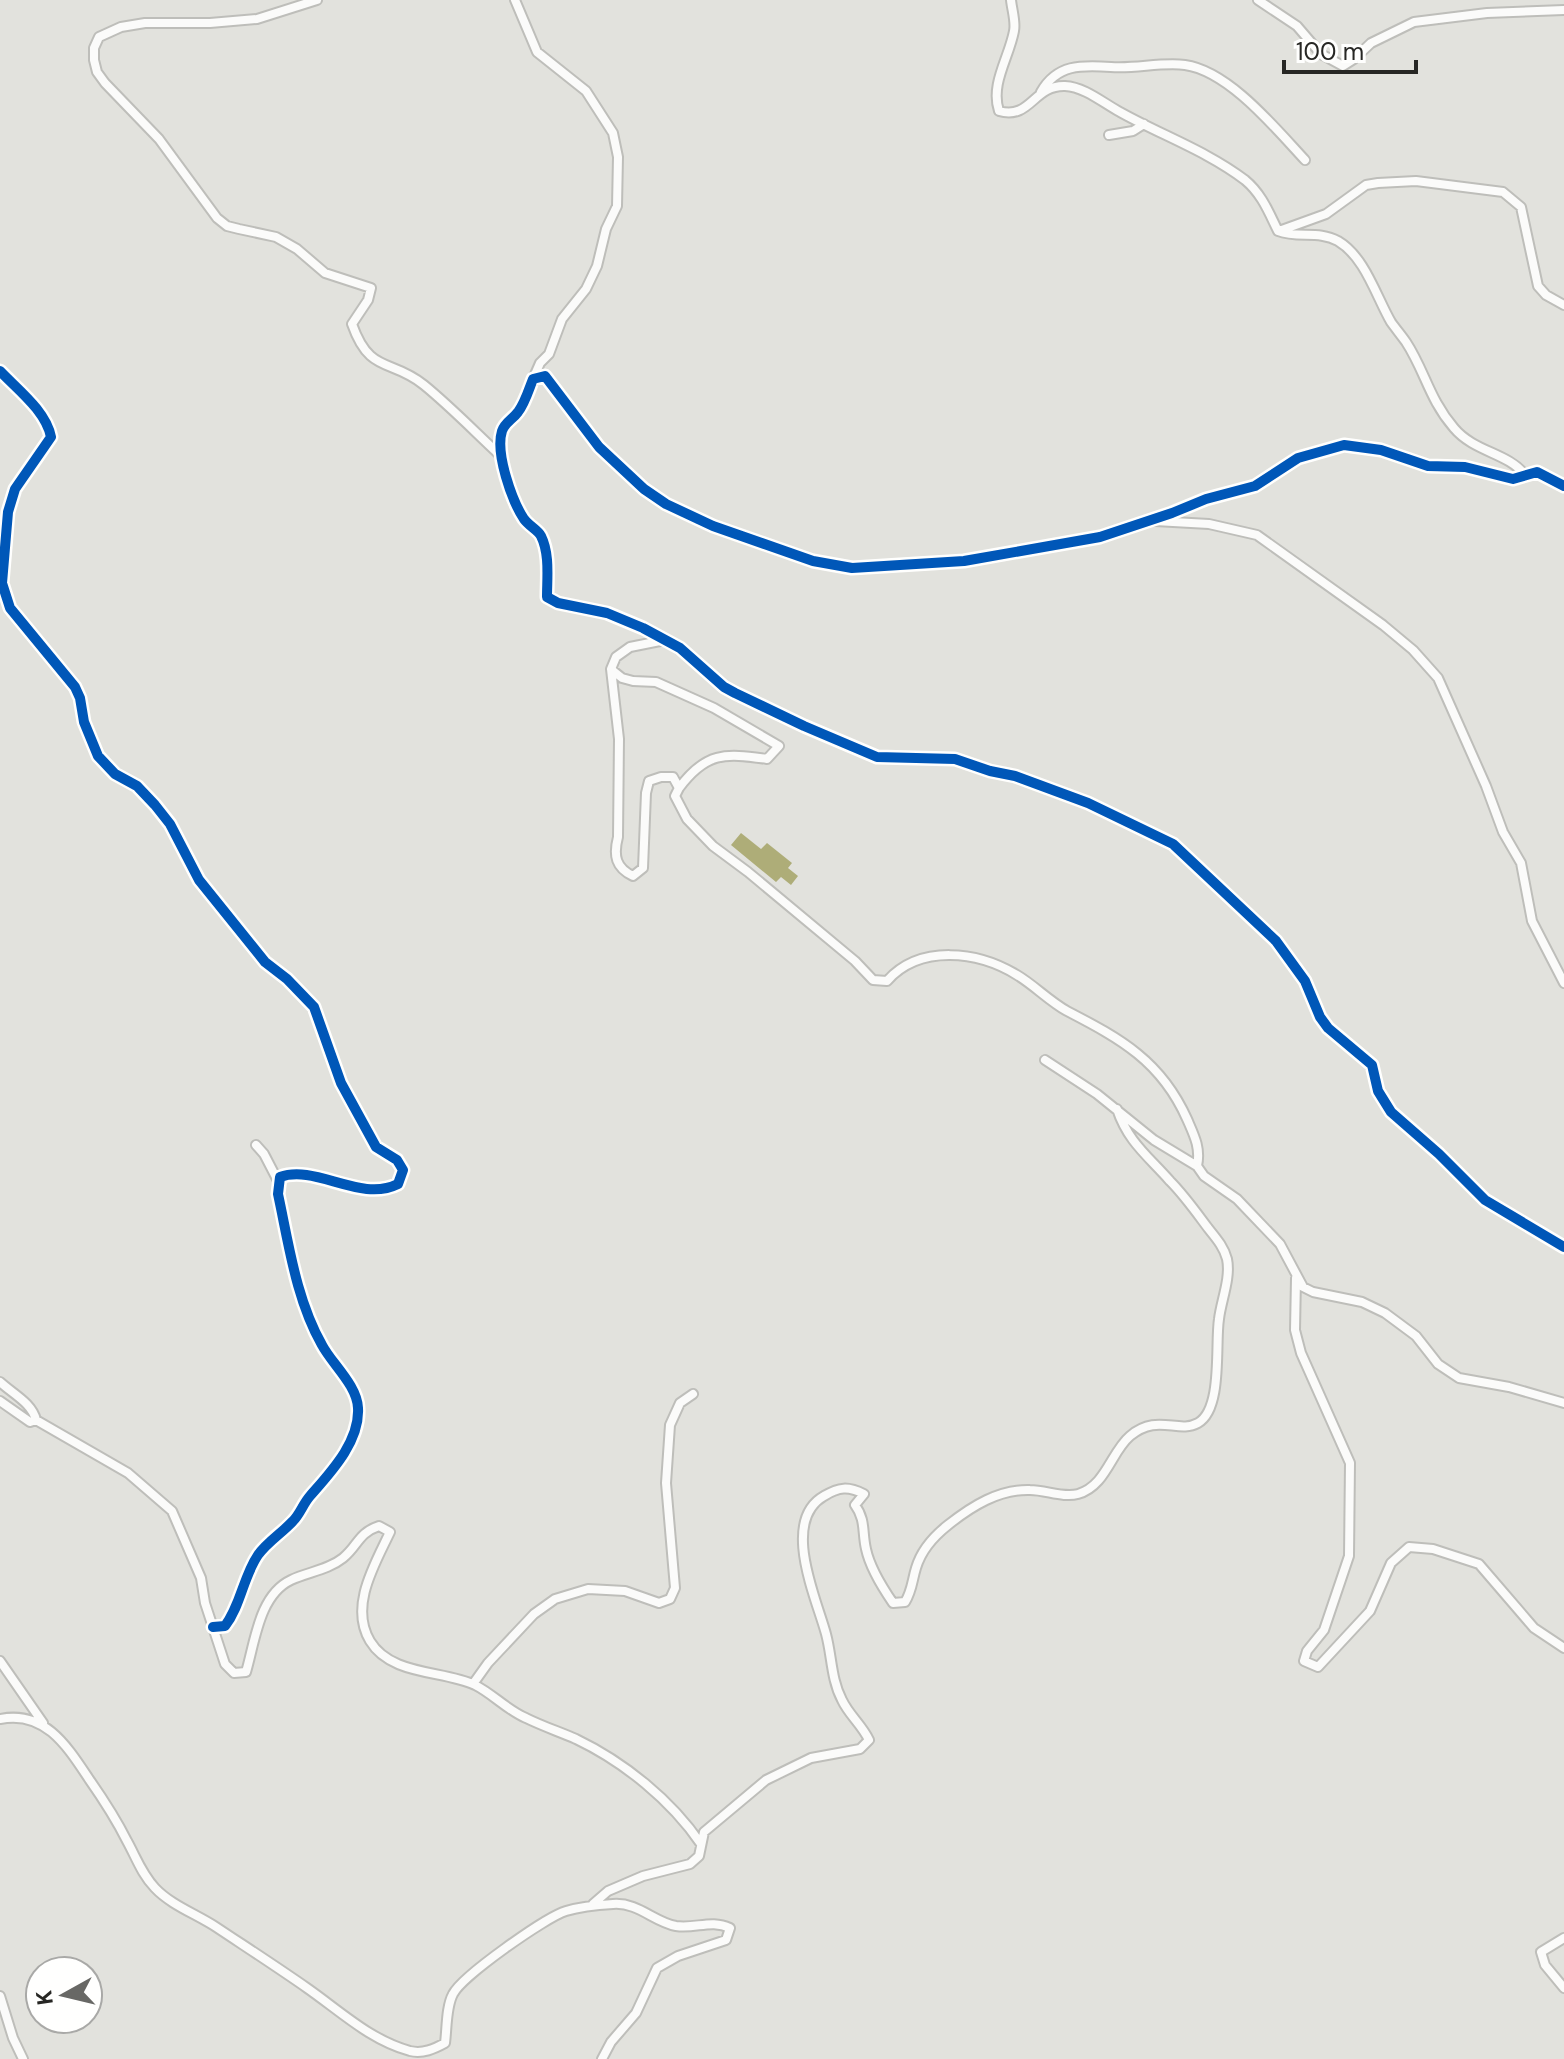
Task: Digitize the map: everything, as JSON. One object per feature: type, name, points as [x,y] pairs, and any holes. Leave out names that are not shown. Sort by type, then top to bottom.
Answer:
[{"type":"street","points":[[317,0],[257,19],[145,23],[121,27],[99,37],[94,48],[97,72],[159,139],[190,177],[217,218],[227,226],[276,237],[297,249],[325,273],[371,288],[368,300],[352,324],[361,346],[380,364],[404,372],[425,386],[502,457]]},
{"type":"street","points":[[515,0],[537,52],[586,91],[613,133],[618,157],[617,206],[606,229],[597,266],[586,289],[562,319],[549,354],[540,363],[518,412],[502,432],[502,457],[522,516],[540,534],[547,559],[547,597],[558,603],[607,613],[666,640],[688,653],[724,687],[877,757],[955,759],[1015,776],[1088,803],[1173,844],[1276,941],[1305,981],[1328,1028],[1372,1065],[1378,1091],[1391,1112],[1485,1200],[1564,1247]]},
{"type":"street","points":[[1011,0],[1015,28],[995,99],[999,111],[1011,114],[1023,110],[1041,93],[1046,83],[1065,68],[1184,65],[1208,73],[1249,101],[1305,160]]},
{"type":"street","points":[[1258,0],[1284,15],[1321,54],[1343,66],[1371,43],[1414,22],[1487,13],[1564,10]]},
{"type":"street","points":[[1041,93],[1065,86],[1077,89],[1182,142],[1244,180],[1262,199],[1278,231],[1290,236],[1326,236],[1348,248],[1406,342],[1432,398],[1446,418],[1461,437],[1494,456],[1517,464],[1524,474]]},
{"type":"street","points":[[1109,135],[1133,131],[1144,124]]},
{"type":"street","points":[[1278,231],[1326,214],[1366,185],[1416,181],[1503,192],[1521,207],[1538,286],[1555,303],[1564,305]]},
{"type":"street","points":[[0,371],[42,415],[49,425],[51,437],[21,477],[8,512],[2,583],[10,608],[75,687],[84,722],[98,756],[115,774],[137,786],[155,805],[170,824],[199,880],[265,962],[314,1007],[341,1083],[376,1147],[397,1160],[403,1170],[398,1184],[389,1188],[364,1189],[287,1175],[278,1181]]},
{"type":"street","points":[[533,379],[545,376],[599,447],[644,489],[666,504],[713,526],[813,561],[864,568],[964,561],[1100,537],[1206,499],[1255,486],[1298,458],[1344,445],[1381,450],[1441,468],[1465,467],[1513,479],[1537,472],[1564,486]]},
{"type":"street","points":[[1148,521],[1209,524],[1257,535],[1353,601],[1421,658],[1438,678],[1503,832],[1517,851],[1532,921],[1564,983]]},
{"type":"street","points":[[666,640],[630,647],[616,657],[611,669],[619,739],[618,837],[615,849],[616,861],[622,871],[633,876],[643,868],[649,781],[673,777],[679,788]]},
{"type":"street","points":[[611,669],[622,678],[656,682],[714,708],[779,746],[767,759],[730,754],[695,768],[675,796],[694,829],[855,961],[873,980],[887,981],[895,972],[919,959],[965,955],[978,957],[1015,973],[1065,1010],[1099,1026],[1132,1048],[1161,1074],[1178,1098],[1197,1141],[1197,1166]]},
{"type":"street","points":[[1045,1060],[1117,1109],[1144,1133],[1197,1166],[1204,1176],[1237,1199],[1280,1244],[1303,1287],[1350,1299],[1385,1313],[1407,1327],[1438,1364],[1459,1378],[1509,1387],[1564,1403]]},
{"type":"street","points":[[0,1661],[46,1727],[66,1745],[109,1806],[140,1869],[165,1898],[199,1916],[378,2038],[411,2051],[435,2049],[445,2043],[452,1995],[459,1985],[500,1952],[553,1917],[593,1904],[608,1891],[643,1876],[690,1864],[699,1856],[704,1832],[713,1821],[766,1780],[811,1758],[860,1749],[869,1740],[841,1698],[832,1672],[826,1634],[806,1572],[804,1533],[819,1499],[841,1487],[853,1488],[864,1494],[855,1505],[862,1515],[870,1560],[893,1603],[905,1602],[912,1591],[916,1567],[929,1544],[946,1526],[988,1498],[1011,1491],[1031,1490],[1074,1496],[1086,1492],[1112,1464],[1124,1442],[1133,1433],[1155,1424],[1193,1426],[1203,1420],[1210,1409],[1220,1358],[1219,1321],[1228,1269],[1226,1256],[1184,1196],[1141,1152],[1126,1131],[1117,1109]]},
{"type":"street","points":[[213,1627],[225,1626],[232,1617],[243,1582],[261,1550],[296,1518],[310,1496],[334,1469],[352,1437],[359,1404],[322,1347],[305,1307],[278,1194],[278,1181],[256,1145]]},
{"type":"street","points":[[1296,1277],[1295,1330],[1301,1353],[1350,1463],[1349,1556],[1324,1630],[1307,1651],[1304,1661],[1318,1667],[1327,1658],[1370,1611],[1391,1563],[1409,1547],[1433,1549],[1479,1564],[1534,1628],[1564,1648]]},
{"type":"street","points":[[0,1382],[26,1402],[34,1411],[36,1420],[128,1473],[172,1511],[201,1578],[205,1603],[225,1664],[234,1673],[246,1672],[266,1604],[280,1585],[344,1557],[359,1537],[379,1526],[390,1532],[366,1582],[364,1619],[371,1644],[390,1659],[413,1670],[473,1684],[524,1718],[588,1746],[641,1780],[687,1824],[701,1844]]},
{"type":"street","points":[[473,1684],[525,1623],[544,1604],[555,1599],[588,1589],[625,1591],[659,1603],[670,1599],[675,1588],[666,1483],[670,1425],[680,1403],[693,1394]]},
{"type":"street","points":[[0,1401],[30,1422],[36,1420]]},
{"type":"street","points":[[0,1719],[23,1718],[46,1727]]},
{"type":"street","points":[[593,1904],[600,1907],[629,1905],[673,1926],[720,1923],[730,1928],[726,1940],[678,1956],[657,1968],[636,2013],[611,2042],[602,2059]]},
{"type":"street","points":[[1564,1938],[1541,1952],[1545,1965],[1564,1988]]},
{"type":"street","points":[[0,1996],[23,2059]]},
{"type":"shaded area","points":[[741,833],[761,849],[767,843],[792,863],[788,868],[798,876],[791,885],[781,877],[776,882],[731,845]]},
{"type":"cycle path","points":[[0,371],[37,410],[51,437],[15,489],[8,512],[2,583],[10,608],[75,687],[84,722],[98,756],[115,774],[137,786],[155,805],[170,824],[199,880],[265,962],[314,1007],[341,1083],[376,1147],[397,1160],[403,1170],[398,1184],[383,1189],[353,1187],[308,1175],[280,1177],[278,1194],[300,1290],[322,1345],[357,1399],[357,1421],[349,1445],[335,1467],[289,1525],[258,1555],[225,1626],[213,1627]]},
{"type":"cycle path","points":[[1564,486],[1537,472],[1513,479],[1465,467],[1428,466],[1381,450],[1344,445],[1298,458],[1255,486],[1206,499],[1100,537],[964,561],[852,568],[813,561],[713,526],[666,504],[644,489],[599,447],[545,376],[533,379],[520,408],[503,428],[500,440],[503,464],[515,501],[524,519],[540,534],[544,543],[547,597],[558,603],[607,613],[643,628],[680,648],[724,687],[877,757],[955,759],[1015,776],[1088,803],[1173,844],[1276,941],[1305,981],[1328,1028],[1372,1065],[1378,1091],[1391,1112],[1485,1200],[1564,1247]]}]
